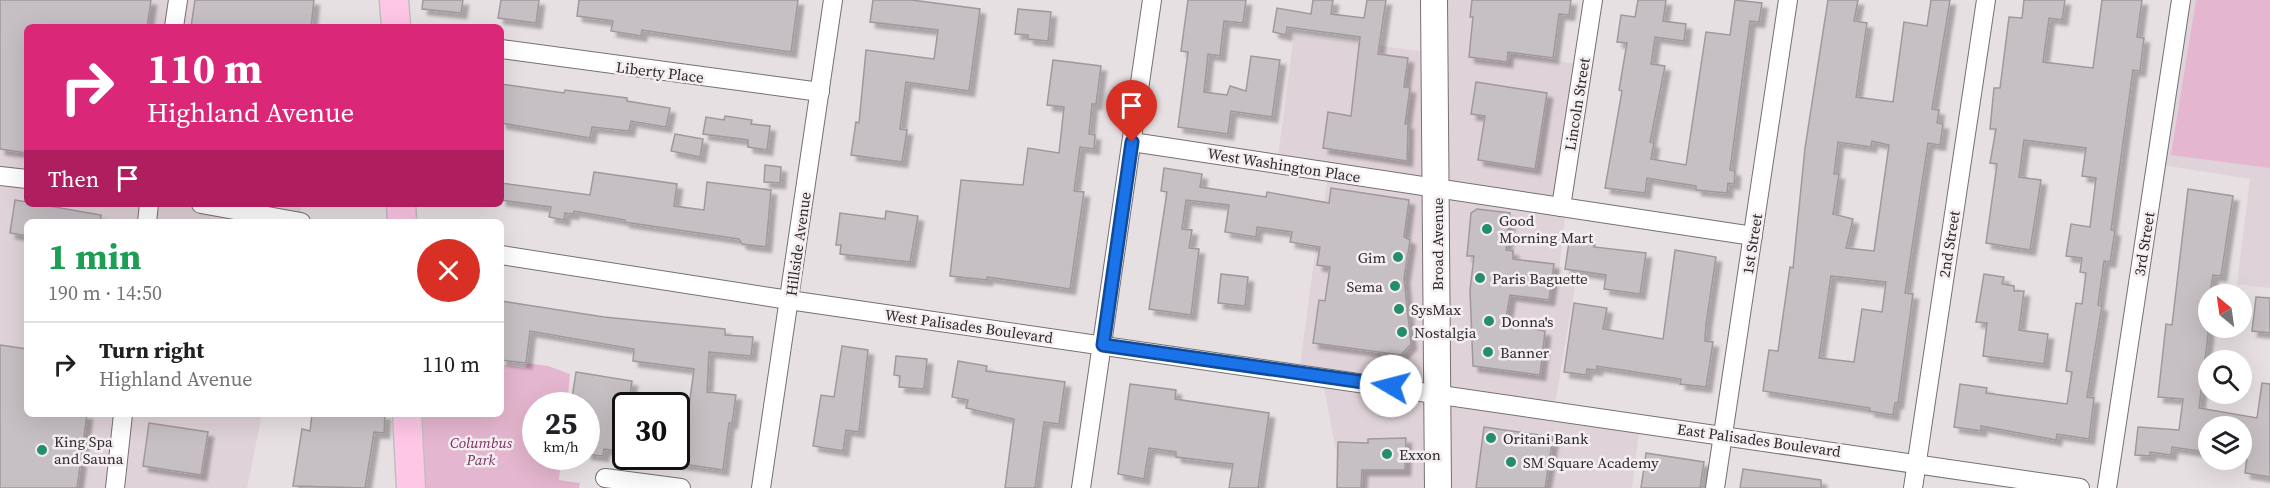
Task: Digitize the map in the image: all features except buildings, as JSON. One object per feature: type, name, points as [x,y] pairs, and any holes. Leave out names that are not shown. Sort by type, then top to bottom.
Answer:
[{"type":"main road","points":[[394,0],[396,24]]},
{"type":"main road","name":"Broad Avenue","points":[[1434,0],[1438,488]]},
{"type":"main road","points":[[407,417],[411,488]]},
{"type":"street","points":[[174,24],[178,0]]},
{"type":"street","name":"Hillside Avenue","points":[[761,488],[833,0]]},
{"type":"street","points":[[1081,488],[1152,0]]},
{"type":"street","name":"Lincoln Street","points":[[1561,207],[1593,0]]},
{"type":"street","name":"1st Street","points":[[1715,488],[1788,0]]},
{"type":"street","name":"2nd Street","points":[[1913,488],[1986,0]]},
{"type":"street","name":"3rd Street","points":[[2107,488],[2181,0]]},
{"type":"street","name":"Liberty Place","points":[[504,50],[820,92]]},
{"type":"street","name":"West Washington Place","points":[[1132,142],[1753,236]]},
{"type":"street","points":[[0,176],[24,179]]},
{"type":"street","points":[[218,207],[284,219]]},
{"type":"street","name":"West Palisades Boulevard","points":[[504,255],[789,300],[1438,393]]},
{"type":"street","name":"East Palisades Boulevard","points":[[1438,393],[2080,488]]},
{"type":"street","points":[[115,488],[123,417]]},
{"type":"street","points":[[604,478],[681,488]]},
{"type":"shaded area","points":[[0,0],[271,0],[268,24],[24,24],[24,207],[302,207],[300,219],[24,219],[24,417],[261,417],[247,488],[0,488]]},
{"type":"shaded area","points":[[1434,0],[1526,0],[1518,54],[1583,65],[1558,279],[1576,281],[1554,410],[1640,423],[1632,488],[1336,488],[1336,451],[1322,377],[1299,373],[1329,173],[1277,164],[1294,34],[1434,53]]},
{"type":"shaded area","points":[[2181,0],[2270,0],[2270,288],[2252,284],[2237,284],[2250,179],[2156,164]]},
{"type":"green space","points":[[2196,0],[2270,0],[2270,168],[2171,155]]},
{"type":"green space","name":"Columbus Park","points":[[527,363],[548,366],[570,374],[568,392],[522,392],[522,470],[560,470],[559,480],[580,483],[579,488],[411,488],[407,417],[504,417],[504,364],[525,368]]},
{"type":"place","name":"Good Morning Mart","points":[[1487,229]]},
{"type":"place","name":"Gim","points":[[1398,257]]},
{"type":"place","name":"Paris Baguette","points":[[1480,278]]},
{"type":"place","name":"Sema","points":[[1395,286]]},
{"type":"place","name":"SysMax","points":[[1399,309]]},
{"type":"place","name":"Donna's","points":[[1489,321]]},
{"type":"place","name":"Nostalgia","points":[[1402,332]]},
{"type":"place","name":"Banner","points":[[1488,352]]},
{"type":"place","name":"Oritani Bank","points":[[1491,438]]},
{"type":"place","name":"King Spa and Sauna","points":[[42,450]]},
{"type":"place","name":"Exxon","points":[[1387,454]]},
{"type":"place","name":"SM Square Academy","points":[[1511,462]]},
{"type":"route","points":[[1132,142],[1103,345],[1391,386]]}]
